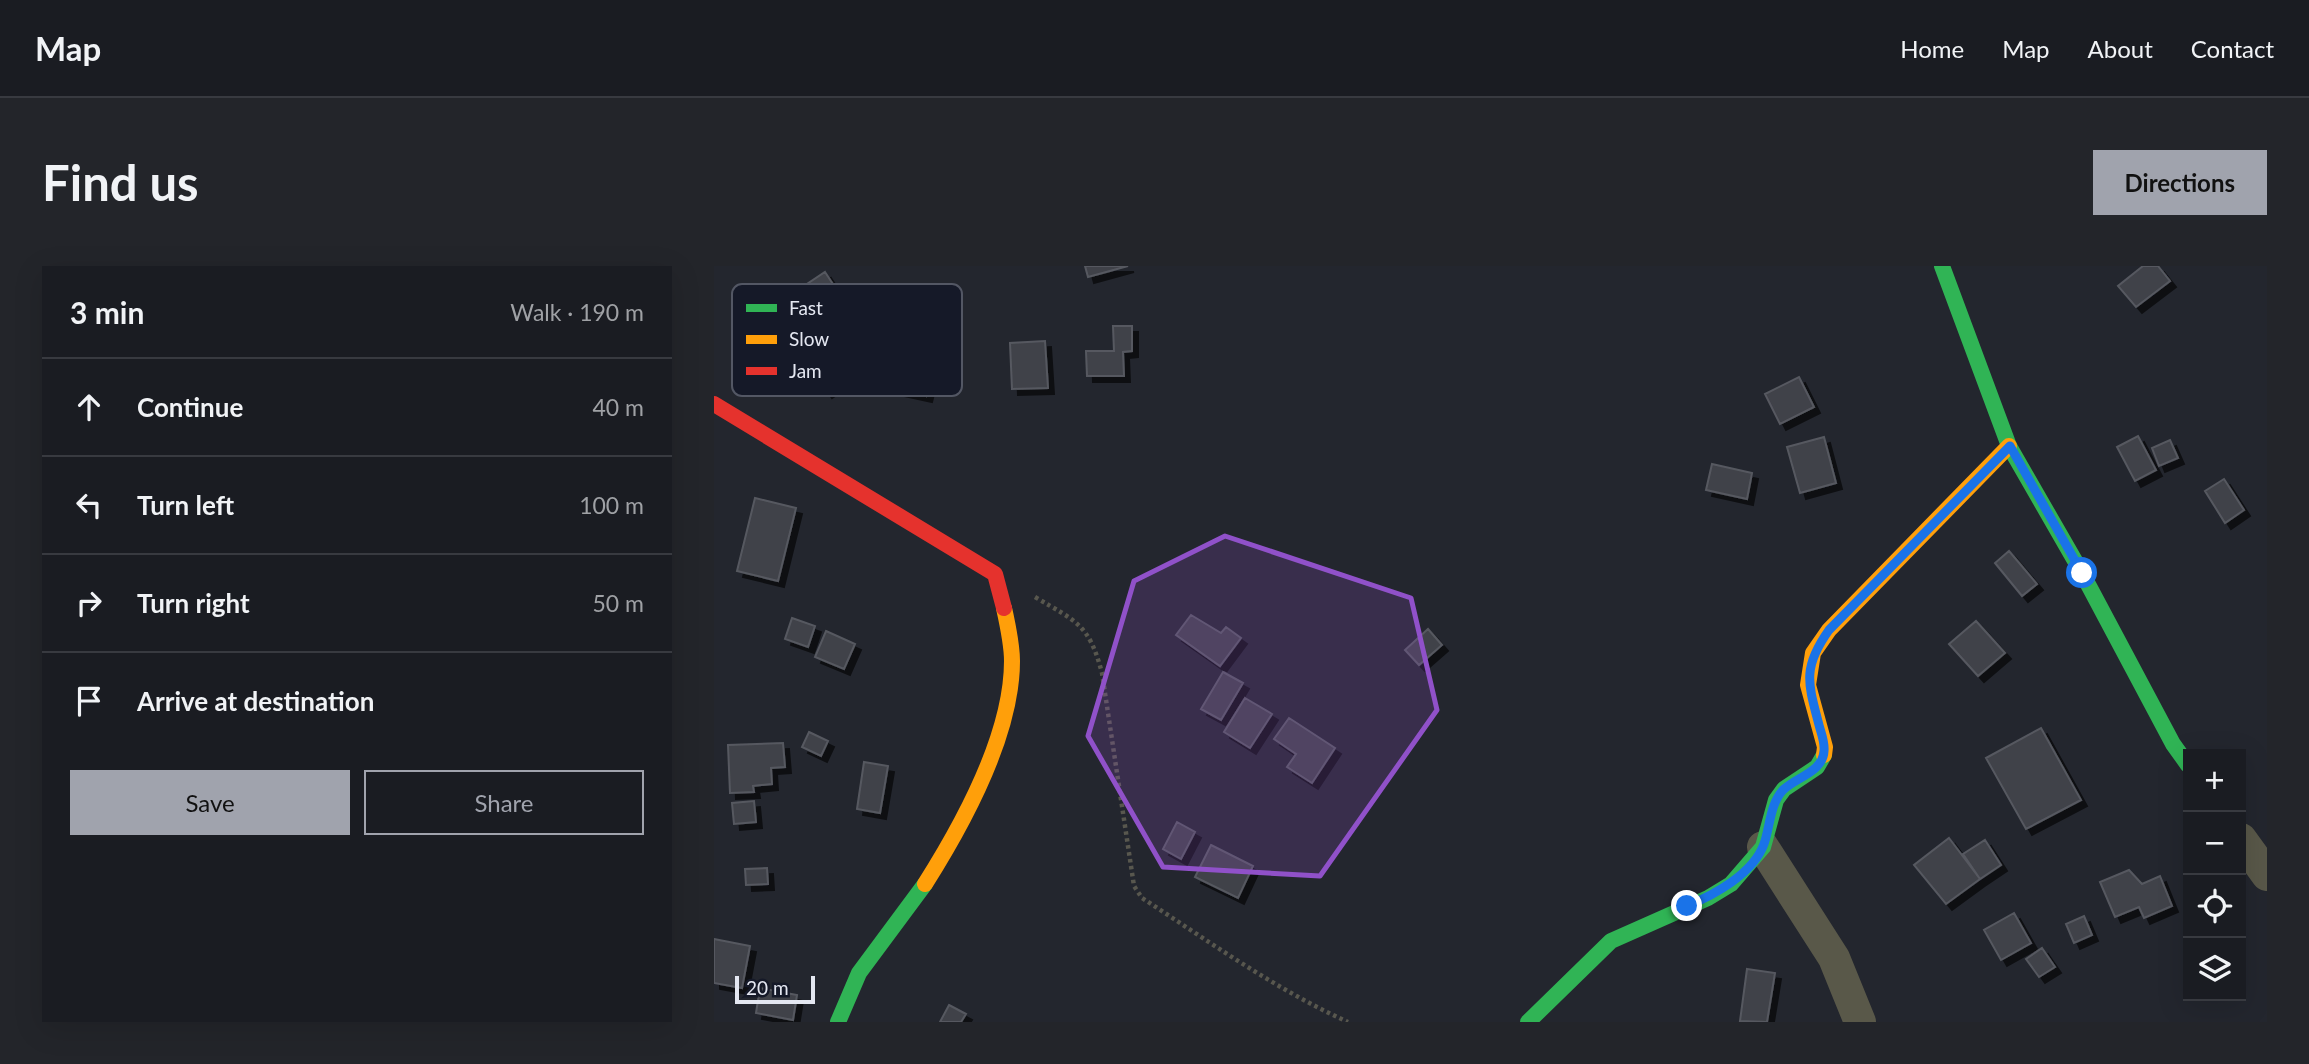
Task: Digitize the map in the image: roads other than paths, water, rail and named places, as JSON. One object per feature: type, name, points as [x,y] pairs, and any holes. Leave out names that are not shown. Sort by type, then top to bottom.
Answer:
[{"type":"street","points":[[1942,266],[2010,446],[2183,758]]},
{"type":"street","points":[[714,404],[995,574],[1007,619],[1012,665],[1009,696],[975,793],[911,906],[863,962],[842,1004],[838,1022]]},
{"type":"street","points":[[1528,1022],[1611,941],[1709,898],[1731,884],[1763,847],[1776,800],[1784,789],[1817,767],[1823,758],[1825,747],[1808,685],[1813,653],[1829,630],[2010,446]]},
{"type":"street","points":[[2246,846],[2267,875]]},
{"type":"street","points":[[1763,847],[1834,958],[1860,1022]]}]
